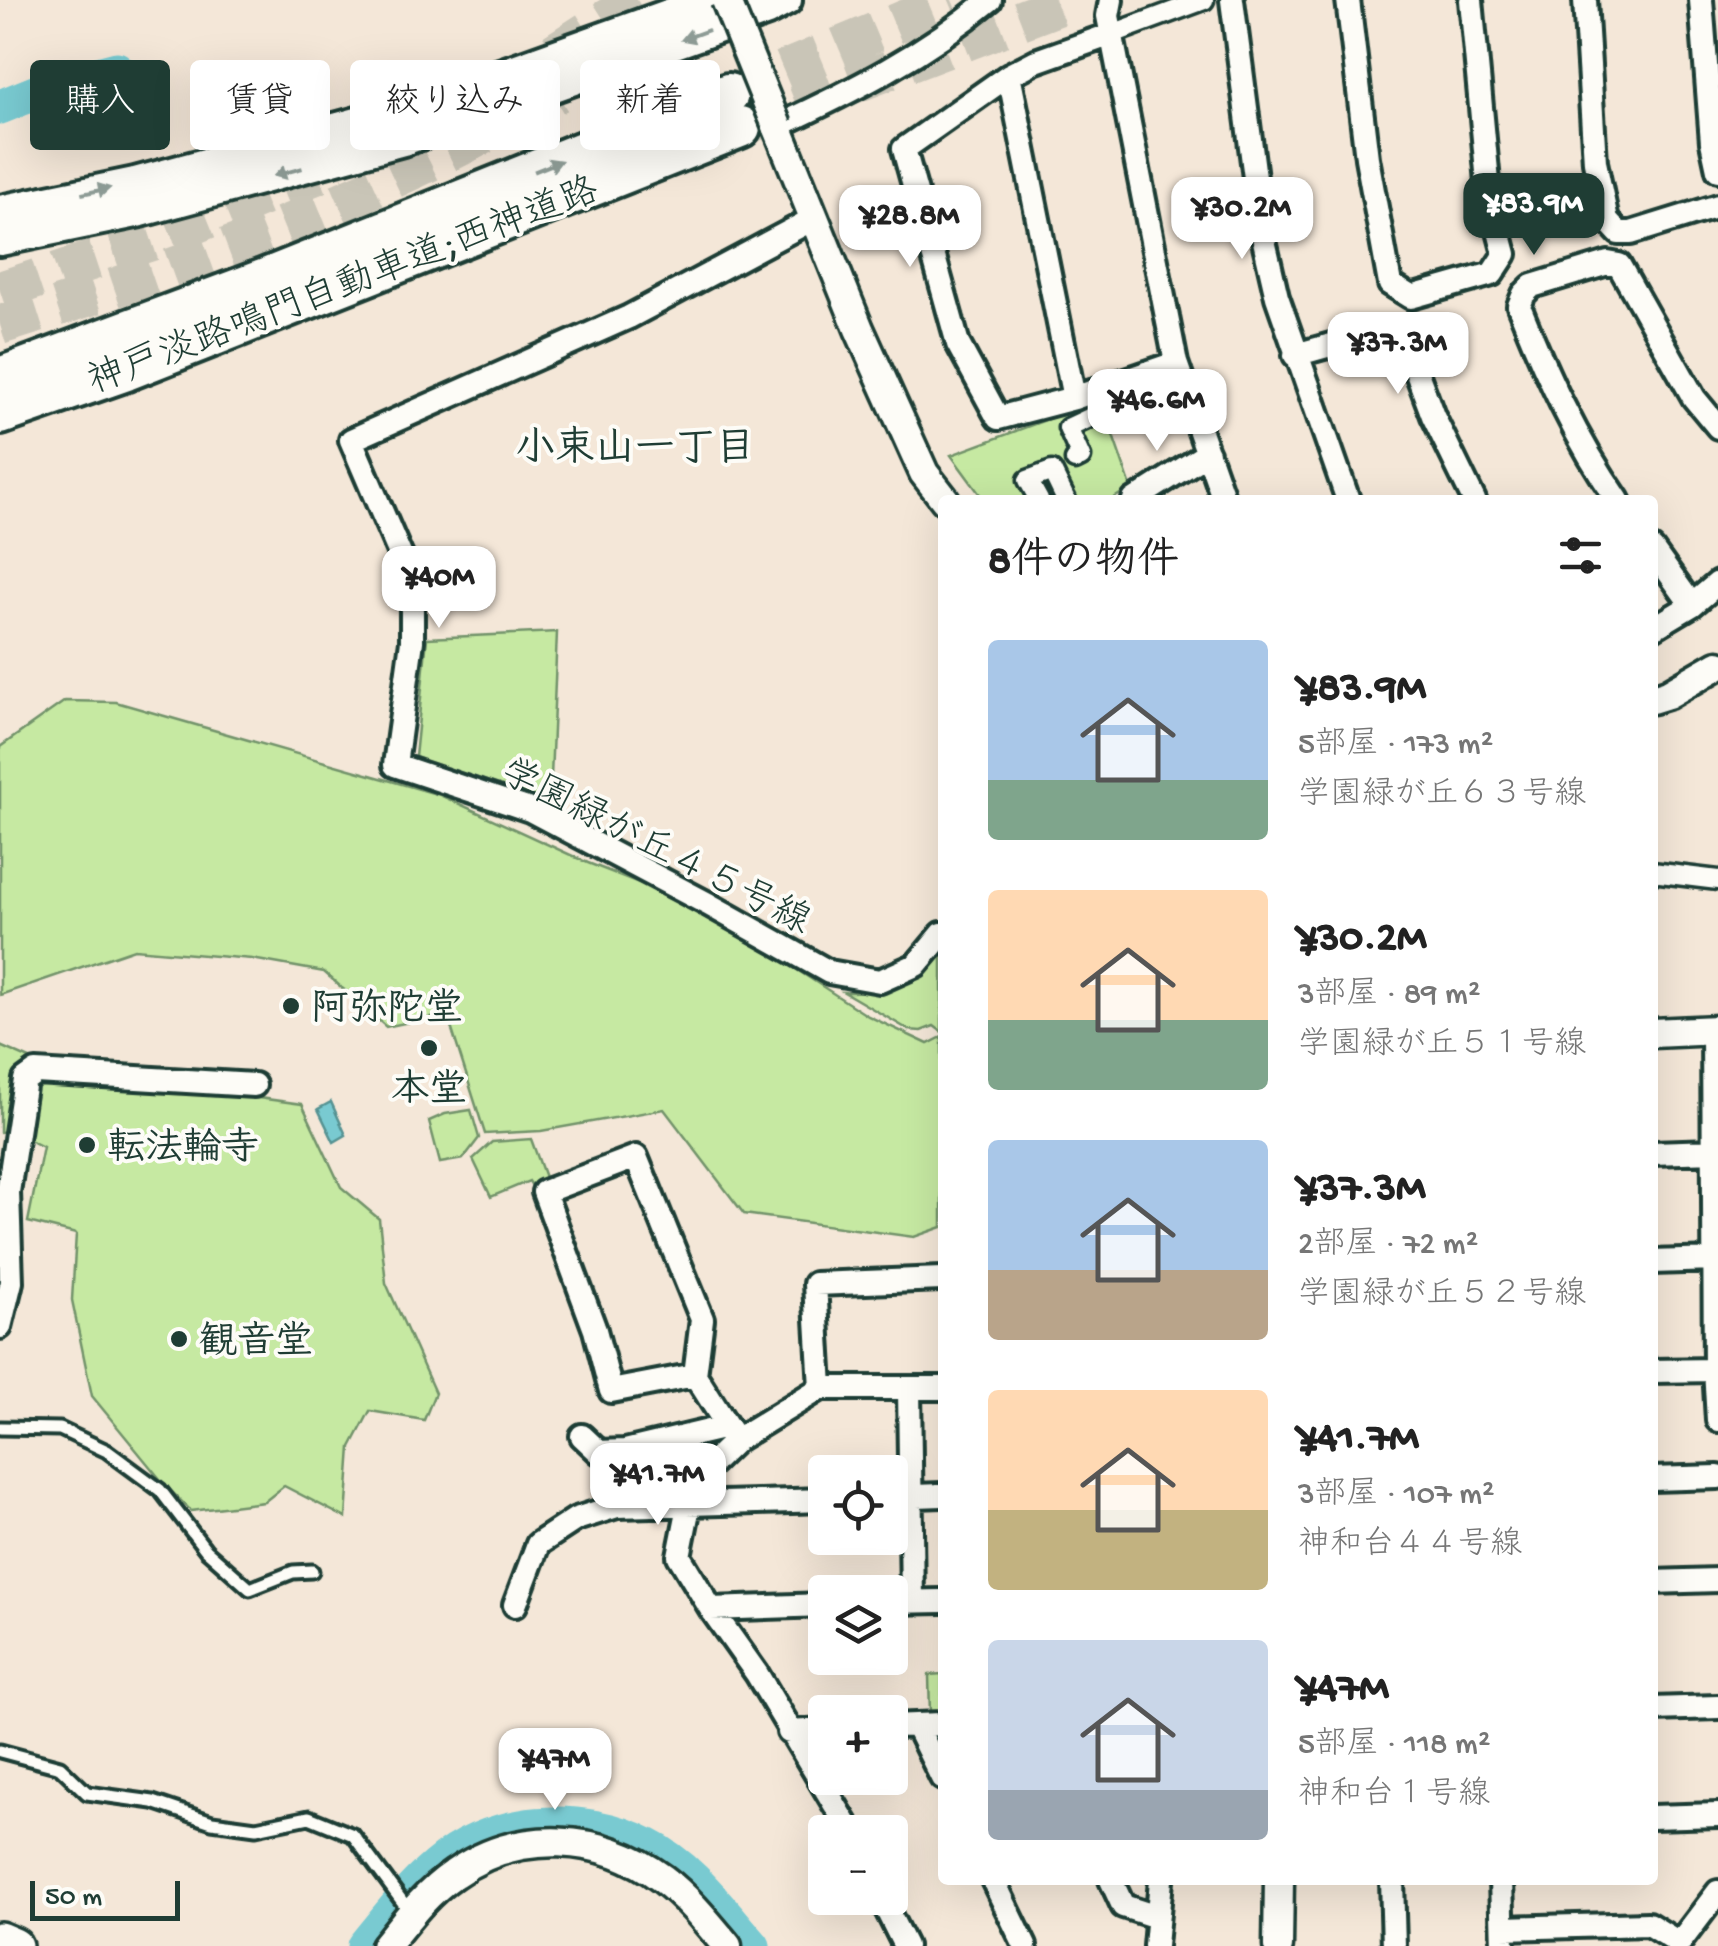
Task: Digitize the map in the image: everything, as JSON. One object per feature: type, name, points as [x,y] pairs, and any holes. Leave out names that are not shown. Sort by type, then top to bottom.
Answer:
[{"type":"highway","name":"神戸淡路鳴門自動車道;西神道路","points":[[0,378],[281,273],[748,116]]},
{"type":"highway","name":"神戸淡路鳴門自動車道;西神道路","points":[[0,414],[126,370],[748,116]]},
{"type":"main road","points":[[0,211],[135,184],[394,113],[710,0]]},
{"type":"main road","points":[[0,240],[141,211],[403,140],[786,0]]},
{"type":"main road","points":[[0,1940],[14,1946]]},
{"type":"street","points":[[726,0],[748,116],[813,219],[924,473],[941,495]]},
{"type":"street","points":[[748,116],[858,89],[953,31],[990,0]]},
{"type":"street","points":[[1111,0],[1108,16],[1176,363],[1222,495]]},
{"type":"street","points":[[1176,363],[1074,398],[998,418],[958,344],[904,149],[1008,75],[1204,0]]},
{"type":"street","points":[[1232,0],[1262,232],[1276,297],[1346,495]]},
{"type":"street","points":[[1348,0],[1367,158],[1390,284],[1411,297],[1492,274],[1505,254],[1489,193],[1471,0]]},
{"type":"street","points":[[1586,0],[1595,162],[1607,220],[1619,233],[1631,233],[1718,206]]},
{"type":"street","points":[[1702,0],[1712,142],[1718,170]]},
{"type":"street","points":[[1008,75],[1074,398]]},
{"type":"street","name":"学園緑が丘４５号線","points":[[813,219],[629,318],[351,440],[412,582],[412,641],[395,765],[530,810],[830,972],[880,981],[916,965],[938,939]]},
{"type":"street","points":[[1614,495],[1594,466],[1546,375],[1519,306],[1532,286],[1608,263],[1619,265],[1676,368],[1718,427]]},
{"type":"street","points":[[1295,354],[1385,330],[1404,338],[1433,416],[1472,495]]},
{"type":"street","points":[[1037,495],[1026,477],[1080,458],[1067,426],[1100,413]]},
{"type":"street","points":[[1142,495],[1208,452]]},
{"type":"street","points":[[1062,466],[1064,495]]},
{"type":"street","points":[[1658,557],[1692,605]]},
{"type":"street","points":[[1658,625],[1692,605],[1718,582]]},
{"type":"street","points":[[1658,696],[1718,665]]},
{"type":"street","points":[[1658,873],[1718,880]]},
{"type":"street","points":[[1658,1032],[1716,1030],[1718,1420]]},
{"type":"street","points":[[0,1327],[12,1282],[8,1192],[25,1080],[36,1072],[254,1085]]},
{"type":"street","points":[[1658,1153],[1714,1151]]},
{"type":"street","points":[[695,1375],[611,1391],[595,1330],[544,1192],[636,1157],[702,1319],[695,1375],[731,1433]]},
{"type":"street","points":[[1658,1262],[1715,1260]]},
{"type":"street","points":[[821,1388],[815,1284],[938,1279]]},
{"type":"street","points":[[1658,1371],[1715,1370]]},
{"type":"street","points":[[582,1436],[599,1452],[625,1451],[731,1433],[821,1388],[938,1388]]},
{"type":"street","points":[[903,1455],[909,1388]]},
{"type":"street","points":[[731,1433],[705,1470],[689,1506],[679,1556],[840,1815]]},
{"type":"street","points":[[1658,1479],[1718,1477]]},
{"type":"street","points":[[908,1497],[938,1496]]},
{"type":"street","points":[[515,1605],[538,1544],[576,1518],[617,1506],[808,1501]]},
{"type":"street","points":[[1658,1582],[1718,1580]]},
{"type":"street","points":[[908,1602],[938,1601]]},
{"type":"street","points":[[711,1610],[808,1606]]},
{"type":"street","points":[[1658,1709],[1718,1707]]},
{"type":"street","points":[[908,1725],[938,1724]]},
{"type":"street","points":[[916,1725],[938,1770]]},
{"type":"street","points":[[789,1732],[808,1731]]},
{"type":"street","points":[[1658,1818],[1718,1815]]},
{"type":"street","points":[[385,1946],[411,1914],[456,1872],[483,1857],[526,1844],[570,1842],[600,1848],[654,1873],[689,1902],[726,1946]]},
{"type":"street","points":[[995,1885],[1025,1946]]},
{"type":"street","points":[[1113,1885],[1124,1906],[1157,1917]]},
{"type":"street","points":[[1156,1946],[1160,1885]]},
{"type":"street","points":[[1278,1946],[1279,1885]]},
{"type":"street","points":[[1392,1885],[1394,1946]]},
{"type":"street","points":[[1502,1885],[1503,1937],[1648,1924],[1678,1945],[1718,1892]]},
{"type":"street","points":[[890,1915],[905,1946]]},
{"type":"lane","points":[[0,1428],[60,1430],[121,1461],[160,1490],[206,1550],[250,1589],[278,1577],[312,1572]]},
{"type":"lane","points":[[0,1752],[60,1768],[87,1794],[153,1802],[212,1822],[256,1828],[309,1817],[354,1835],[411,1914]]},
{"type":"green space","points":[[1170,374],[1179,396],[1109,424],[1131,487],[1119,495],[980,495],[951,455]]},
{"type":"green space","points":[[557,632],[550,802],[415,757],[427,638]]},
{"type":"green space","points":[[65,701],[116,702],[440,795],[588,863],[670,895],[740,933],[868,1016],[928,1044],[938,1039],[938,1228],[914,1237],[744,1214],[664,1109],[541,1131],[485,1134],[447,1014],[386,1027],[324,972],[252,959],[134,949],[0,995],[0,747]]},
{"type":"green space","points":[[938,956],[938,1029],[934,1026],[909,1030],[844,992],[898,984]]},
{"type":"green space","points":[[0,1046],[55,1070],[302,1104],[341,1187],[379,1219],[386,1283],[435,1393],[424,1420],[370,1411],[351,1447],[346,1518],[284,1486],[264,1502],[191,1511],[92,1396],[72,1300],[76,1234],[28,1222],[43,1147],[11,1131],[0,1132]]},
{"type":"green space","points":[[471,1110],[479,1138],[463,1159],[440,1163],[429,1121]]},
{"type":"green space","points":[[531,1139],[546,1180],[532,1186],[529,1181],[491,1197],[473,1159],[492,1142]]},
{"type":"green space","points":[[938,1674],[938,1715],[930,1715],[929,1675]]},
{"type":"water","points":[[331,1102],[346,1135],[334,1142],[318,1109]]},
{"type":"waterway","points":[[0,107],[30,95]]},
{"type":"waterway","points":[[364,1946],[416,1884],[459,1850],[511,1829],[567,1824],[622,1834],[663,1854],[704,1890],[753,1946]]},
{"type":"tunnel","points":[[554,53],[637,0]]},
{"type":"tunnel","points":[[728,94],[952,0]]},
{"type":"tunnel","points":[[740,127],[1073,0]]},
{"type":"tunnel","points":[[0,325],[285,225],[452,150]]},
{"type":"tunnel","points":[[0,291],[160,238],[338,166]]},
{"type":"place","name":"阿弥陀堂","points":[[291,1006]]},
{"type":"place","name":"本堂","points":[[429,1048]]},
{"type":"place","name":"転法輪寺","points":[[87,1145]]},
{"type":"place","name":"観音堂","points":[[179,1339]]},
{"type":"district","name":"小束山一丁目","points":[[635,445]]}]
